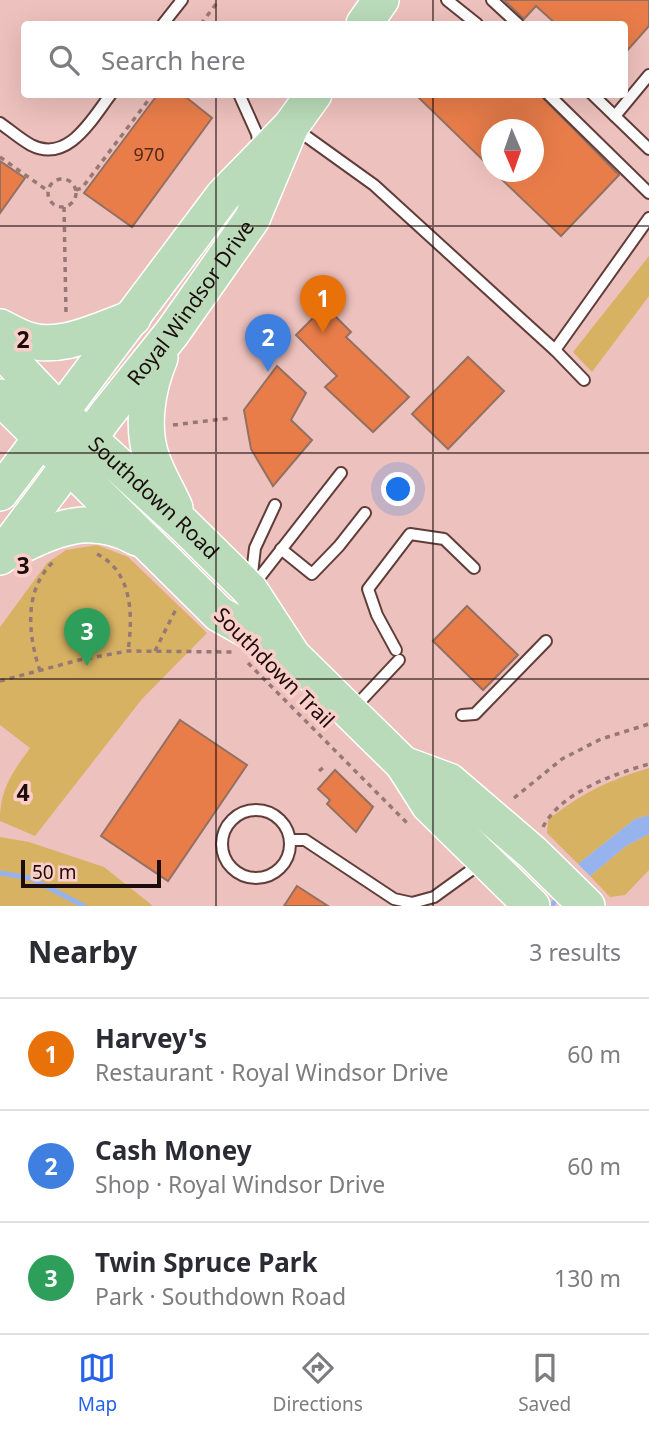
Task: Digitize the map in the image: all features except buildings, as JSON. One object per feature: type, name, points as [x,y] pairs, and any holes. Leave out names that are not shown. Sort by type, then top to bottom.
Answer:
[{"type":"main road","points":[[366,21],[382,0]]},
{"type":"main road","name":"Royal Windsor Drive","points":[[0,493],[223,196],[291,126],[311,98]]},
{"type":"main road","name":"Royal Windsor Drive","points":[[0,557],[172,332],[252,219],[291,126]]},
{"type":"main road","points":[[0,327],[27,340],[49,343],[68,340],[133,318]]},
{"type":"main road","points":[[172,332],[155,371],[147,399],[149,442],[152,459],[183,524]]},
{"type":"main road","name":"Southdown Road","points":[[0,349],[51,424],[79,451],[183,524],[250,590],[293,656],[403,764],[429,805],[532,906]]},
{"type":"main road","name":"Southdown Road","points":[[0,397],[51,424]]},
{"type":"main road","name":"Southdown Road","points":[[79,451],[148,544],[219,614],[293,656]]},
{"type":"main road","points":[[0,557],[36,538],[69,526],[95,524],[119,528],[148,544]]},
{"type":"main road","name":"Southdown Road","points":[[403,764],[449,781],[538,840],[587,906]]},
{"type":"lane","points":[[165,21],[182,0]]},
{"type":"lane","points":[[447,0],[473,21]]},
{"type":"lane","points":[[492,0],[515,21]]},
{"type":"lane","points":[[615,116],[649,75]]},
{"type":"lane","points":[[0,123],[31,145],[44,150],[61,149],[75,139],[108,98]]},
{"type":"lane","points":[[241,98],[257,134],[261,157]]},
{"type":"lane","points":[[552,98],[649,193]]},
{"type":"lane","points":[[596,98],[649,149]]},
{"type":"lane","points":[[291,126],[374,185],[555,350],[584,380]]},
{"type":"lane","points":[[555,350],[649,218]]},
{"type":"lane","points":[[250,590],[341,473]]},
{"type":"lane","points":[[250,590],[256,548],[275,505]]},
{"type":"lane","points":[[281,549],[312,574],[365,513]]},
{"type":"lane","points":[[350,711],[398,655],[377,615],[368,589],[410,534],[444,539],[474,568]]},
{"type":"lane","points":[[463,715],[475,714],[546,641]]},
{"type":"lane","points":[[252,810],[264,810],[275,815],[287,830],[290,840],[285,862],[270,875],[258,878],[246,877],[236,872],[227,863],[222,852],[221,841],[231,820],[252,810]]},
{"type":"lane","points":[[290,840],[305,841],[394,899],[412,903],[434,897],[495,870]]},
{"type":"path","points":[[203,21],[219,0]]},
{"type":"path","points":[[76,190],[82,188],[150,98]]},
{"type":"path","points":[[0,157],[48,191],[52,203],[64,207]]},
{"type":"path","points":[[48,191],[53,183],[62,179],[71,182],[76,190],[75,199],[64,207]]},
{"type":"path","points":[[64,207],[66,316]]},
{"type":"path","points":[[168,425],[230,418]]},
{"type":"path","points":[[93,552],[109,560],[120,573],[127,588],[130,619],[128,651]]},
{"type":"path","points":[[40,671],[30,632],[33,599],[46,568],[57,557]]},
{"type":"path","points":[[0,681],[79,660],[128,651],[155,651],[176,609]]},
{"type":"path","name":"Southdown Trail","points":[[155,651],[237,652],[228,643]]},
{"type":"path","name":"Southdown Trail","points":[[247,661],[411,828]]},
{"type":"path","points":[[514,798],[562,759],[601,739],[649,724]]},
{"type":"path","points":[[538,840],[548,817],[572,797],[600,781],[649,764]]},
{"type":"path","points":[[319,771],[325,766]]},
{"type":"shaded area","points":[[649,256],[649,296],[592,372],[573,352]]},
{"type":"shaded area","points":[[97,545],[128,557],[207,633],[142,699],[35,836],[0,821],[2,800],[8,782],[30,748],[0,725],[0,627],[47,563],[66,550]]},
{"type":"shaded area","points":[[649,768],[649,815],[635,819],[578,864],[547,833],[548,820],[572,802],[608,783]]},
{"type":"shaded area","points":[[649,834],[649,870],[625,895],[610,897],[590,876],[626,846]]},
{"type":"shaded area","points":[[0,837],[29,842],[104,867],[153,906],[0,906]]},
{"type":"water","points":[[649,815],[649,834],[626,846],[590,876],[578,864],[635,819]]},
{"type":"waterway","points":[[0,873],[30,878],[84,906]]},
{"type":"waterway","points":[[551,906],[560,895]]},
{"type":"place","name":"Harvey's","points":[[323,333]]},
{"type":"place","name":"Cash Money","points":[[268,372]]},
{"type":"place","name":"Twin Spruce Park","points":[[87,666]]}]
